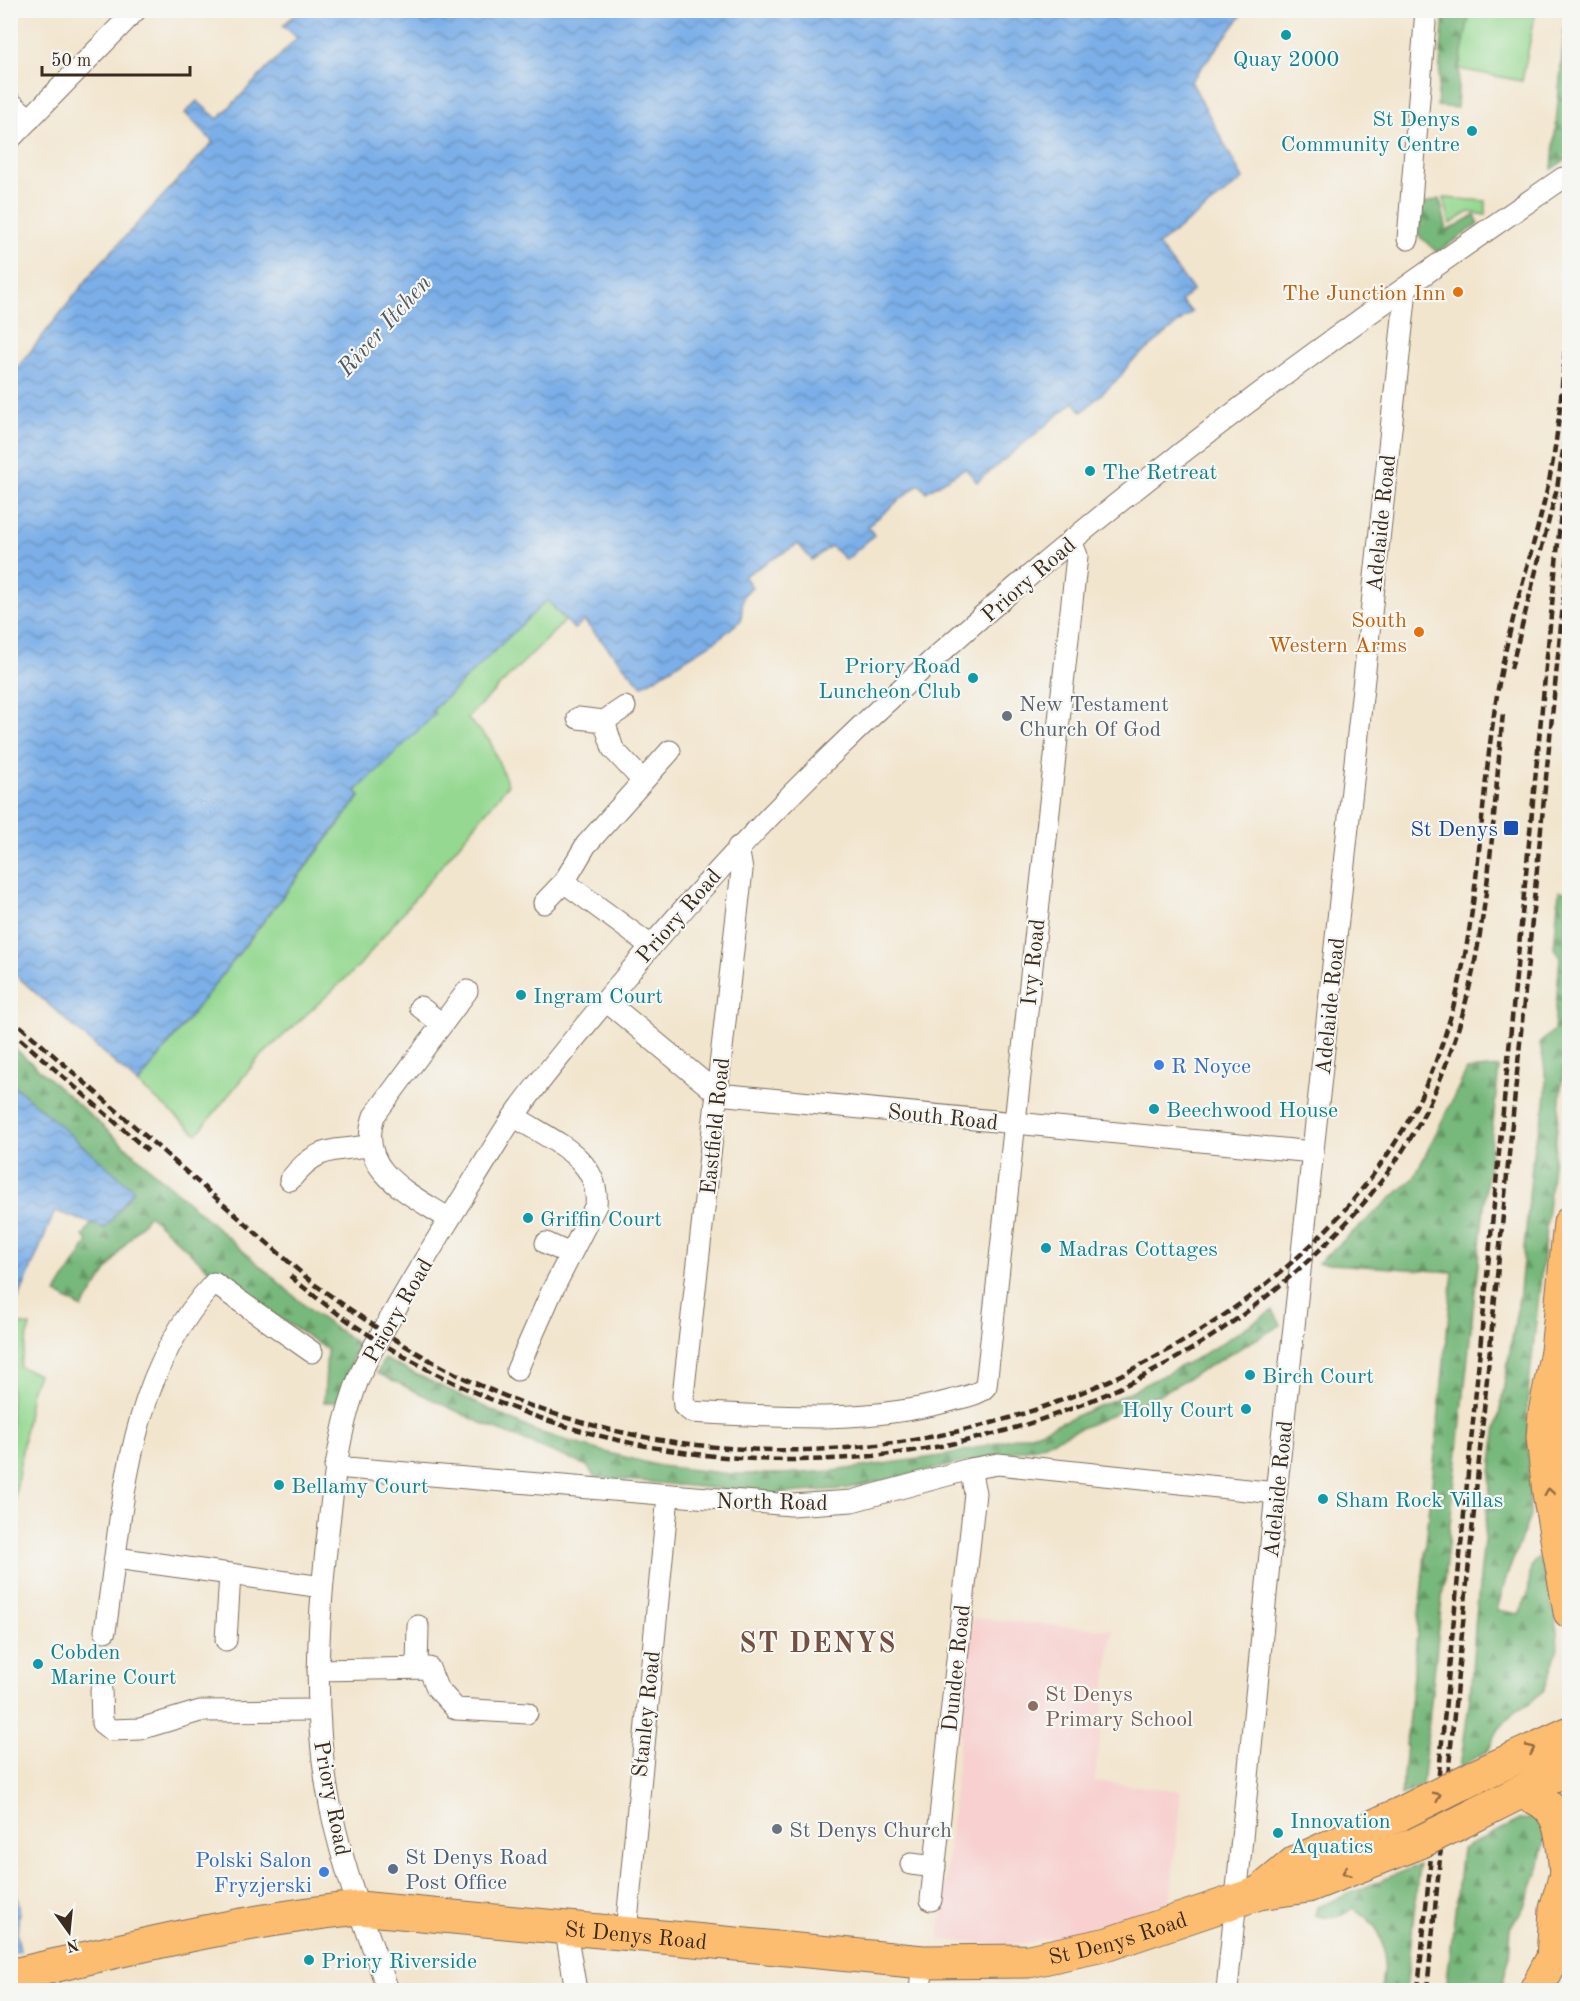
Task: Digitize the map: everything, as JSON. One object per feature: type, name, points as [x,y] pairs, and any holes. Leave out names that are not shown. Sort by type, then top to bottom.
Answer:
[{"type":"main road","points":[[1569,1223],[1557,1351],[1545,1413],[1543,1437],[1550,1504],[1569,1612]]},
{"type":"main road","points":[[1557,1351],[1569,1450]]},
{"type":"main road","name":"St Denys Road","points":[[1247,1898],[1296,1862],[1569,1733]]},
{"type":"main road","name":"St Denys Road","points":[[10,1976],[169,1940],[281,1918],[359,1908],[626,1932],[921,1976],[1071,1953],[1108,1944],[1247,1898],[1308,1886],[1420,1842],[1569,1767]]},
{"type":"main road","points":[[1519,1793],[1540,1800],[1557,1816],[1568,1867],[1556,1909],[1561,1948],[1536,1990]]},
{"type":"street","points":[[10,139],[136,10]]},
{"type":"street","points":[[1408,240],[1426,10]]},
{"type":"street","points":[[10,102],[30,119]]},
{"type":"street","name":"Priory Road","points":[[388,1990],[359,1908],[329,1799],[318,1710],[322,1587],[335,1467],[344,1423],[361,1373],[449,1219],[514,1116],[651,946],[738,847],[862,722],[1071,540],[1308,359],[1563,178]]},
{"type":"street","name":"Adelaide Road","points":[[1227,1990],[1247,1898],[1276,1493],[1406,290]]},
{"type":"street","name":"Ivy Road","points":[[986,1386],[1077,555],[1071,540]]},
{"type":"street","points":[[578,718],[604,722],[625,707]]},
{"type":"street","points":[[604,722],[613,749],[643,781]]},
{"type":"street","points":[[544,903],[564,882],[586,845],[670,752]]},
{"type":"street","name":"Eastfield Road","points":[[738,847],[742,870],[684,1385],[684,1406],[692,1412],[834,1419],[942,1403],[978,1393],[986,1386]]},
{"type":"street","points":[[564,882],[651,946]]},
{"type":"street","points":[[449,1219],[380,1169],[369,1146],[369,1132],[374,1116],[467,991]]},
{"type":"street","points":[[606,1001],[718,1094]]},
{"type":"street","points":[[420,1007],[442,1024]]},
{"type":"street","name":"South Road","points":[[718,1094],[1312,1152]]},
{"type":"street","points":[[514,1116],[579,1158],[595,1180],[596,1205],[570,1254],[517,1370]]},
{"type":"street","points":[[290,1180],[310,1158],[321,1152],[369,1146]]},
{"type":"street","points":[[546,1243],[570,1254]]},
{"type":"street","points":[[105,1631],[131,1453],[150,1386],[176,1332],[214,1282],[312,1352]]},
{"type":"street","name":"North Road","points":[[335,1467],[791,1505],[852,1501],[970,1469],[999,1464],[1276,1493]]},
{"type":"street","name":"Dundee Road","points":[[931,1900],[975,1493],[970,1469]]},
{"type":"street","name":"Stanley Road","points":[[626,1932],[668,1496]]},
{"type":"street","points":[[116,1558],[322,1587]]},
{"type":"street","points":[[226,1640],[230,1574]]},
{"type":"street","points":[[417,1667],[418,1626]]},
{"type":"street","points":[[318,1670],[429,1668],[437,1688],[456,1709],[526,1713]]},
{"type":"street","points":[[101,1690],[102,1723],[111,1730],[140,1729],[201,1711],[318,1710]]},
{"type":"street","points":[[912,1864],[934,1867]]},
{"type":"street","points":[[565,1926],[576,1990]]},
{"type":"shaded area","name":"St Denys Primary School","points":[[972,1618],[1112,1630],[1095,1781],[1181,1791],[1170,1901],[1083,1930],[1023,1944],[939,1940]]},
{"type":"green space","points":[[1444,11],[1470,11],[1459,69],[1457,108],[1437,106]]},
{"type":"green space","points":[[1470,11],[1536,11],[1522,81],[1459,69]]},
{"type":"green space","points":[[1566,11],[1570,11],[1569,157],[1552,169]]},
{"type":"green space","points":[[1444,198],[1486,201],[1486,215],[1469,212],[1450,224]]},
{"type":"green space","points":[[1440,199],[1447,231],[1475,215],[1479,224],[1437,252],[1418,235],[1422,204]]},
{"type":"green space","points":[[547,600],[565,621],[467,718],[490,741],[508,785],[358,967],[257,1060],[197,1134],[138,1084],[360,797],[355,791],[434,714],[432,711]]},
{"type":"green space","points":[[1569,869],[1569,1017],[1527,1404],[1530,1516],[1506,1578],[1497,1610],[1519,1614],[1528,1594],[1531,1566],[1538,1557],[1544,1570],[1557,1626],[1558,1648],[1545,1689],[1531,1702],[1513,1713],[1499,1729],[1487,1751],[1460,1767],[1470,1697],[1494,1445],[1520,1292],[1534,1144],[1545,1105],[1546,1082],[1540,1043],[1554,1030],[1560,957],[1554,948],[1559,891],[1567,892]]},
{"type":"green space","points":[[10,1044],[312,1312],[357,1343],[339,1402],[324,1402],[327,1349],[219,1279],[149,1215],[122,1248],[82,1308],[56,1293],[88,1242],[83,1236],[92,1223],[105,1228],[115,1213],[51,1121],[11,1083]]},
{"type":"green space","points":[[1499,1067],[1422,1786],[1401,1796],[1453,1272],[1318,1263],[1414,1178],[1467,1070]]},
{"type":"green space","points":[[1273,1310],[1281,1325],[1162,1393],[1040,1446],[844,1489],[773,1494],[595,1477],[587,1466],[481,1423],[377,1373],[384,1359],[535,1431],[660,1466],[731,1474],[833,1471],[948,1455],[1038,1432],[1118,1398],[1201,1356]]},
{"type":"green space","points":[[11,1323],[30,1326],[20,1367],[38,1374],[31,1391],[11,1524]]},
{"type":"green space","points":[[1536,1818],[1546,1835],[1539,1868],[1526,1904],[1511,1926],[1509,1959],[1501,1990],[1446,1990],[1462,1849],[1519,1820]]},
{"type":"green space","points":[[1419,1865],[1406,1990],[1381,1990],[1384,1965],[1383,1944],[1374,1925],[1353,1908],[1340,1916],[1330,1918],[1315,1915],[1317,1907]]},
{"type":"water","name":"River Itchen","points":[[301,10],[1245,11],[1191,81],[1243,179],[1158,245],[1193,290],[1181,301],[1192,312],[1129,364],[1120,377],[1082,412],[1074,402],[977,482],[965,468],[926,492],[919,484],[868,526],[874,535],[846,560],[831,546],[812,560],[798,544],[744,576],[752,587],[743,596],[741,620],[717,640],[642,686],[584,621],[574,629],[547,600],[432,711],[435,714],[356,791],[360,796],[138,1084],[11,971],[11,376],[97,267],[213,142],[185,113],[197,101],[218,119],[297,38],[283,25]]},
{"type":"water","points":[[11,1083],[134,1190],[105,1228],[55,1211],[11,1317]]},
{"type":"water","points":[[10,1856],[19,1908],[17,1934],[20,1951],[11,1953]]},
{"type":"railway","points":[[10,1017],[314,1284],[383,1332],[437,1364],[545,1411],[638,1436],[733,1448],[829,1449],[924,1438],[1017,1415],[1107,1381],[1192,1336],[1261,1288],[1293,1261],[1324,1232],[1378,1168],[1401,1133],[1421,1096],[1441,1047],[1456,997],[1466,948],[1474,898],[1497,695],[1513,618],[1541,516],[1556,441],[1570,291]]},
{"type":"railway","points":[[1511,669],[1557,488],[1570,407]]},
{"type":"railway","points":[[1418,1990],[1563,491]]},
{"type":"railway","points":[[1427,1990],[1570,533]]},
{"type":"railway","points":[[290,1276],[397,1353],[515,1409],[639,1445],[766,1459],[895,1453],[1020,1426],[1141,1377],[1253,1307],[1304,1264],[1373,1192],[1393,1165],[1427,1108],[1447,1061],[1463,1013],[1474,964],[1489,864],[1503,713]]},
{"type":"railway","points":[[10,1030],[148,1151]]},
{"type":"place","name":"Quay 2000","points":[[1286,35]]},
{"type":"place","name":"St Denys Community Centre","points":[[1472,131]]},
{"type":"place","name":"The Junction Inn","points":[[1458,292]]},
{"type":"place","name":"The Retreat","points":[[1090,471]]},
{"type":"place","name":"South Western Arms","points":[[1419,632]]},
{"type":"place","name":"Priory Road Luncheon Club","points":[[973,678]]},
{"type":"place","name":"New Testament Church Of God","points":[[1007,716]]},
{"type":"place","name":"St Denys","points":[[1511,828]]},
{"type":"place","name":"Ingram Court","points":[[521,995]]},
{"type":"place","name":"R Noyce","points":[[1159,1065]]},
{"type":"place","name":"Beechwood House","points":[[1154,1109]]},
{"type":"place","name":"Griffin Court","points":[[528,1218]]},
{"type":"place","name":"Madras Cottages","points":[[1046,1248]]},
{"type":"place","name":"Birch Court","points":[[1250,1375]]},
{"type":"place","name":"Holly Court","points":[[1246,1409]]},
{"type":"place","name":"Bellamy Court","points":[[279,1485]]},
{"type":"place","name":"Sham Rock Villas","points":[[1323,1499]]},
{"type":"place","name":"Cobden Marine Court","points":[[38,1664]]},
{"type":"place","name":"St Denys Primary School","points":[[1033,1706]]},
{"type":"place","name":"St Denys Church","points":[[777,1829]]},
{"type":"place","name":"Innovation Aquatics","points":[[1278,1833]]},
{"type":"place","name":"St Denys Road Post Office","points":[[393,1869]]},
{"type":"place","name":"Polski Salon Fryzjerski","points":[[324,1872]]},
{"type":"place","name":"Priory Riverside","points":[[309,1960]]},
{"type":"district","name":"ST DENYS","points":[[818,1642]]}]
